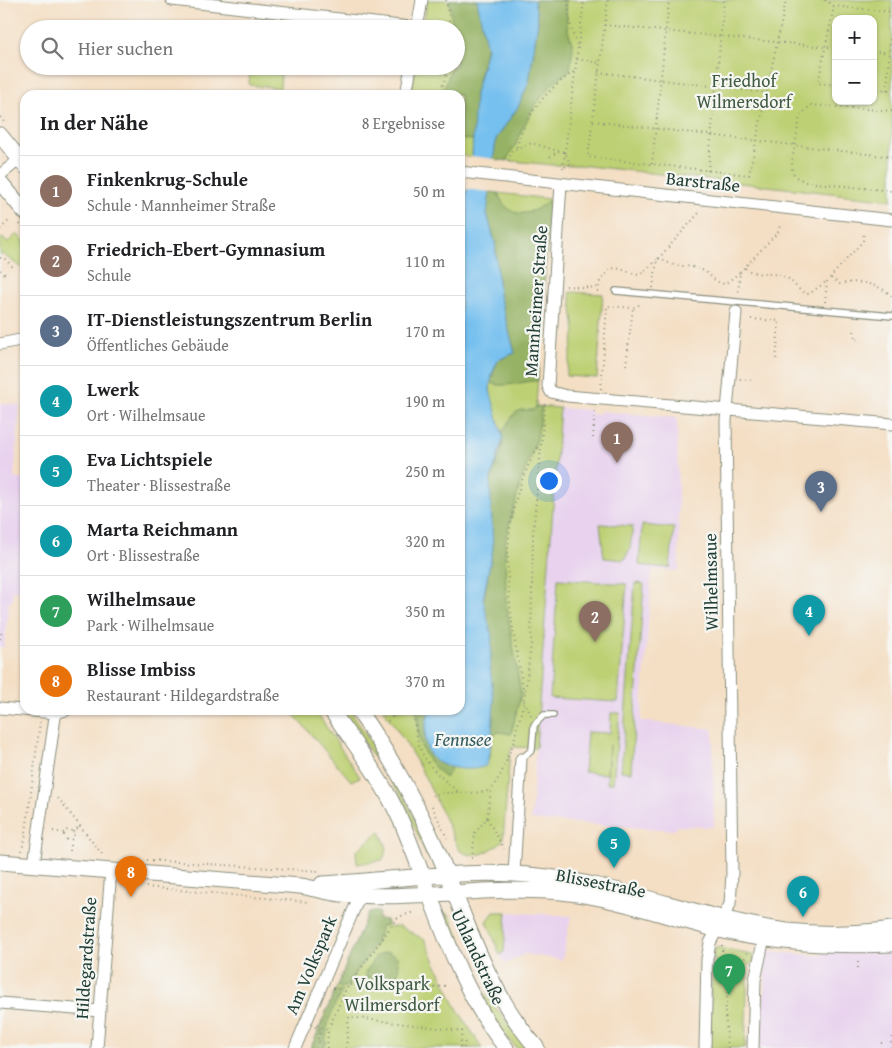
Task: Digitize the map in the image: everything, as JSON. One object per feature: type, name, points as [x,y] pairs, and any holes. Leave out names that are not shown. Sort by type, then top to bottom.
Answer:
[{"type":"main road","points":[[0,135],[20,157]]},
{"type":"main road","points":[[0,182],[20,206]]},
{"type":"main road","name":"Uhlandstraße","points":[[334,715],[388,796],[473,998],[506,1048]]},
{"type":"main road","name":"Uhlandstraße","points":[[361,715],[387,753],[416,804],[492,986],[536,1048]]},
{"type":"main road","name":"Blissestraße","points":[[0,862],[300,886],[339,894],[561,892],[721,924],[813,933],[892,929]]},
{"type":"main road","name":"Blissestraße","points":[[300,886],[447,875],[514,873],[608,888],[764,938],[822,946],[892,944]]},
{"type":"street","points":[[172,0],[348,20]]},
{"type":"street","points":[[419,20],[422,0]]},
{"type":"street","points":[[407,90],[409,75]]},
{"type":"street","points":[[0,175],[20,162]]},
{"type":"street","name":"Barstraße","points":[[465,173],[892,220]]},
{"type":"street","name":"Mannheimer Straße","points":[[561,184],[548,386],[551,392],[557,395],[892,424]]},
{"type":"street","points":[[727,410],[737,306]]},
{"type":"street","points":[[0,344],[20,340]]},
{"type":"street","name":"Wilhelmsaue","points":[[705,1048],[706,959],[710,943],[730,904],[732,874],[727,410]]},
{"type":"street","points":[[0,708],[20,709]]},
{"type":"street","points":[[34,864],[58,715]]},
{"type":"street","points":[[514,873],[521,759]]},
{"type":"street","name":"Hildegardstraße","points":[[97,1048],[111,870]]},
{"type":"street","name":"Am Volkspark","points":[[295,1048],[360,895]]},
{"type":"street","points":[[753,1048],[755,980],[764,938]]},
{"type":"street","points":[[0,1003],[100,1011]]},
{"type":"lane","points":[[616,291],[653,294],[737,306],[824,310],[892,316]]},
{"type":"lane","points":[[521,759],[532,750],[534,725],[544,715],[552,715]]},
{"type":"path","points":[[446,0],[449,20]]},
{"type":"path","points":[[568,0],[571,29],[578,48]]},
{"type":"path","points":[[565,152],[570,164],[563,168],[575,71],[577,60],[584,0]]},
{"type":"path","points":[[608,0],[588,157],[749,175],[786,0]]},
{"type":"path","points":[[652,164],[669,0]]},
{"type":"path","points":[[708,171],[724,0]]},
{"type":"path","points":[[825,0],[834,6],[892,12],[891,53],[887,90]]},
{"type":"path","points":[[832,85],[818,83],[834,6]]},
{"type":"path","points":[[604,25],[832,48]]},
{"type":"path","points":[[877,51],[891,53]]},
{"type":"path","points":[[577,60],[600,63]]},
{"type":"path","points":[[517,148],[526,125],[542,100],[557,83],[575,71]]},
{"type":"path","points":[[598,72],[660,81],[767,92]]},
{"type":"path","points":[[441,90],[447,75]]},
{"type":"path","points":[[877,89],[892,90]]},
{"type":"path","points":[[892,112],[811,105],[800,116],[792,171],[796,177],[806,182],[892,191]]},
{"type":"path","points":[[593,121],[892,157]]},
{"type":"path","points":[[508,161],[510,154],[517,148],[532,143],[565,152]]},
{"type":"path","points":[[550,157],[558,151]]},
{"type":"path","points":[[598,292],[604,274],[610,269],[621,268],[633,275],[640,275],[658,259],[699,214]]},
{"type":"path","points":[[0,229],[11,219]]},
{"type":"path","points":[[658,259],[669,265],[702,269],[718,284],[725,284],[745,268],[779,231],[780,223]]},
{"type":"path","points":[[745,268],[751,272],[777,274],[787,278],[804,294],[809,294],[827,281],[863,241],[864,232]]},
{"type":"path","points":[[0,258],[4,258],[13,268]]},
{"type":"path","points":[[653,294],[658,259]]},
{"type":"path","points":[[0,270],[7,276]]},
{"type":"path","points":[[737,306],[740,272]]},
{"type":"path","points":[[830,278],[840,284],[861,282],[873,285],[892,296]]},
{"type":"path","points":[[824,310],[827,281]]},
{"type":"path","points":[[566,286],[598,288]]},
{"type":"path","points":[[601,389],[607,306],[633,308],[641,304]]},
{"type":"path","points":[[626,366],[633,308]]},
{"type":"path","points":[[751,318],[779,321],[776,362]]},
{"type":"path","points":[[854,331],[855,339],[862,340]]},
{"type":"path","points":[[625,349],[629,348]]},
{"type":"path","points":[[736,379],[752,380]]},
{"type":"path","points":[[472,858],[475,833],[487,818],[490,790],[501,774],[513,744],[524,701],[531,646],[533,534],[545,400]]},
{"type":"path","points":[[593,438],[596,408]]},
{"type":"path","points":[[524,694],[508,602],[507,541],[522,481],[542,442]]},
{"type":"path","points":[[0,639],[2,630]]},
{"type":"path","points":[[524,701],[534,725]]},
{"type":"path","points":[[388,721],[395,715]]},
{"type":"path","points":[[414,715],[416,743],[424,758],[438,776],[458,792]]},
{"type":"path","points":[[25,840],[40,726]]},
{"type":"path","points":[[432,796],[440,793],[480,793],[490,790]]},
{"type":"path","points":[[58,798],[102,854]]},
{"type":"path","points":[[487,818],[506,852]]},
{"type":"path","points":[[73,832],[80,826]]},
{"type":"path","points":[[53,831],[64,833],[68,830],[73,832]]},
{"type":"path","points":[[70,851],[70,840],[74,837],[73,832]]},
{"type":"path","points":[[64,833],[64,838],[70,840]]},
{"type":"path","points":[[140,860],[323,871]]},
{"type":"path","points":[[144,886],[150,889],[308,902]]},
{"type":"path","points":[[314,1027],[321,1030],[316,1041],[327,1047],[328,1030],[346,989],[398,917],[414,912]]},
{"type":"path","points":[[722,946],[723,958],[731,965]]},
{"type":"path","points":[[731,965],[743,962],[748,951]]},
{"type":"path","points":[[858,961],[858,968]]},
{"type":"path","points":[[728,1048],[725,1013],[731,965]]},
{"type":"path","points":[[350,985],[381,982],[426,988],[449,985]]},
{"type":"path","points":[[331,987],[346,989]]},
{"type":"path","points":[[346,1048],[349,1017],[462,1031],[460,1048]]},
{"type":"path","points":[[319,1026],[328,1030]]},
{"type":"path","points":[[891,1048],[892,1034]]},
{"type":"path","points":[[464,1048],[465,1040]]},
{"type":"path","points":[[880,1042],[886,1043]]},
{"type":"shaded area","points":[[0,403],[20,405],[14,478],[20,479],[20,590],[13,590],[12,601],[9,601],[4,647],[0,647]]},
{"type":"shaded area","points":[[560,408],[590,410],[591,414],[599,414],[601,411],[677,418],[679,571],[652,569],[641,721],[713,729],[714,827],[676,826],[675,830],[531,820]]},
{"type":"shaded area","points":[[507,912],[571,916],[562,960],[525,954],[505,964],[500,955],[504,952]]},
{"type":"shaded area","points":[[767,951],[821,956],[823,951],[892,951],[892,1048],[760,1048],[766,968],[762,963]]},
{"type":"green space","points":[[427,0],[477,0],[483,30],[472,157],[465,156],[465,90],[412,90],[414,75],[465,75],[465,20],[424,20]]},
{"type":"green space","points":[[449,0],[477,0],[487,44],[475,94],[474,140],[465,139],[465,90],[444,90],[449,75],[465,75],[465,20],[452,20]]},
{"type":"green space","name":"Friedhof Wilmersdorf","points":[[534,0],[892,0],[892,200],[579,165],[552,165],[493,159],[538,21]]},
{"type":"green space","points":[[534,0],[565,0],[568,30],[573,47],[570,70],[544,93],[537,103],[507,161],[493,159],[496,139],[518,107],[529,82],[538,21]]},
{"type":"green space","points":[[250,75],[281,75],[280,88],[249,85]]},
{"type":"green space","points":[[489,192],[550,199],[536,406],[560,408],[536,748],[513,747],[510,752],[503,840],[482,854],[471,855],[459,850],[416,760],[387,715],[428,715],[425,729],[429,754],[490,758],[502,432],[493,409],[490,390]]},
{"type":"green space","points":[[489,192],[498,193],[508,209],[521,213],[536,209],[550,199],[538,381],[507,385],[490,382],[498,360],[515,353],[499,295],[495,242],[487,214]]},
{"type":"green space","points":[[17,234],[20,237],[20,267],[2,254],[0,256],[0,240],[3,238],[7,243]]},
{"type":"green space","points":[[570,292],[603,294],[597,378],[566,376],[575,331]]},
{"type":"green space","points":[[536,406],[542,407],[537,439],[521,481],[505,541],[506,602],[521,694],[511,734],[499,732],[492,735],[494,701],[490,667],[492,646],[483,604],[493,548],[490,482],[503,444],[502,432],[514,414],[520,410],[534,410]]},
{"type":"green space","points":[[600,524],[633,526],[630,549],[624,560],[604,558]]},
{"type":"green space","points":[[642,525],[674,528],[670,568],[639,565]]},
{"type":"green space","points":[[558,579],[627,584],[618,702],[550,698]]},
{"type":"green space","points":[[635,583],[644,584],[631,772],[621,771]]},
{"type":"green space","points":[[611,713],[620,713],[613,783],[607,783],[609,744],[607,774],[584,772],[587,732],[610,733]]},
{"type":"green space","points":[[294,715],[318,715],[360,777],[351,781]]},
{"type":"green space","points":[[345,715],[353,715],[401,790],[431,855],[427,856],[400,795]]},
{"type":"green space","points":[[417,715],[428,715],[425,738],[429,752],[452,767],[445,778],[425,755],[418,732]]},
{"type":"green space","points":[[380,831],[387,848],[383,860],[357,864],[356,851]]},
{"type":"green space","name":"Volkspark Wilmersdorf","points":[[371,912],[379,912],[378,919],[386,920],[389,927],[399,926],[425,940],[455,1005],[482,1048],[311,1048],[367,915]]},
{"type":"green space","points":[[371,912],[379,912],[378,919],[386,920],[386,926],[381,926],[377,942],[346,987],[337,987],[367,915]]},
{"type":"green space","points":[[494,912],[507,912],[504,952],[500,955],[487,921]]},
{"type":"green space","points":[[445,914],[449,914],[484,992],[526,1048],[516,1048],[494,1017],[476,984]]},
{"type":"green space","points":[[716,947],[755,956],[752,964],[748,964],[745,1048],[710,1048],[711,987],[715,960],[712,958]]},
{"type":"green space","points":[[387,952],[397,957],[399,970],[396,979],[366,978],[365,973],[376,956]]},
{"type":"green space","points":[[343,990],[330,1018],[325,1048],[311,1048],[335,991]]},
{"type":"water","name":"Fennsee","points":[[477,0],[534,0],[538,21],[529,82],[518,107],[496,139],[487,214],[495,242],[499,295],[515,353],[498,360],[492,374],[490,390],[503,438],[490,482],[493,548],[483,599],[492,637],[490,667],[494,701],[492,735],[487,765],[466,769],[448,766],[434,760],[426,745],[425,733],[428,715],[465,715],[465,198],[472,157],[475,94],[487,49]]},
{"type":"pier","points":[[470,156],[496,159],[491,192],[465,189]]},
{"type":"place","name":"Finkenkrug-Schule","points":[[617,463]]},
{"type":"place","name":"IT-Dienstleistungszentrum Berlin","points":[[821,512]]},
{"type":"place","name":"Lwerk","points":[[809,636]]},
{"type":"place","name":"Friedrich-Ebert-Gymnasium","points":[[595,642]]},
{"type":"place","name":"Eva Lichtspiele","points":[[614,868]]},
{"type":"place","name":"Blisse Imbiss","points":[[131,897]]},
{"type":"place","name":"Marta Reichmann","points":[[803,917]]},
{"type":"place","name":"Wilhelmsaue","points":[[729,995]]}]
